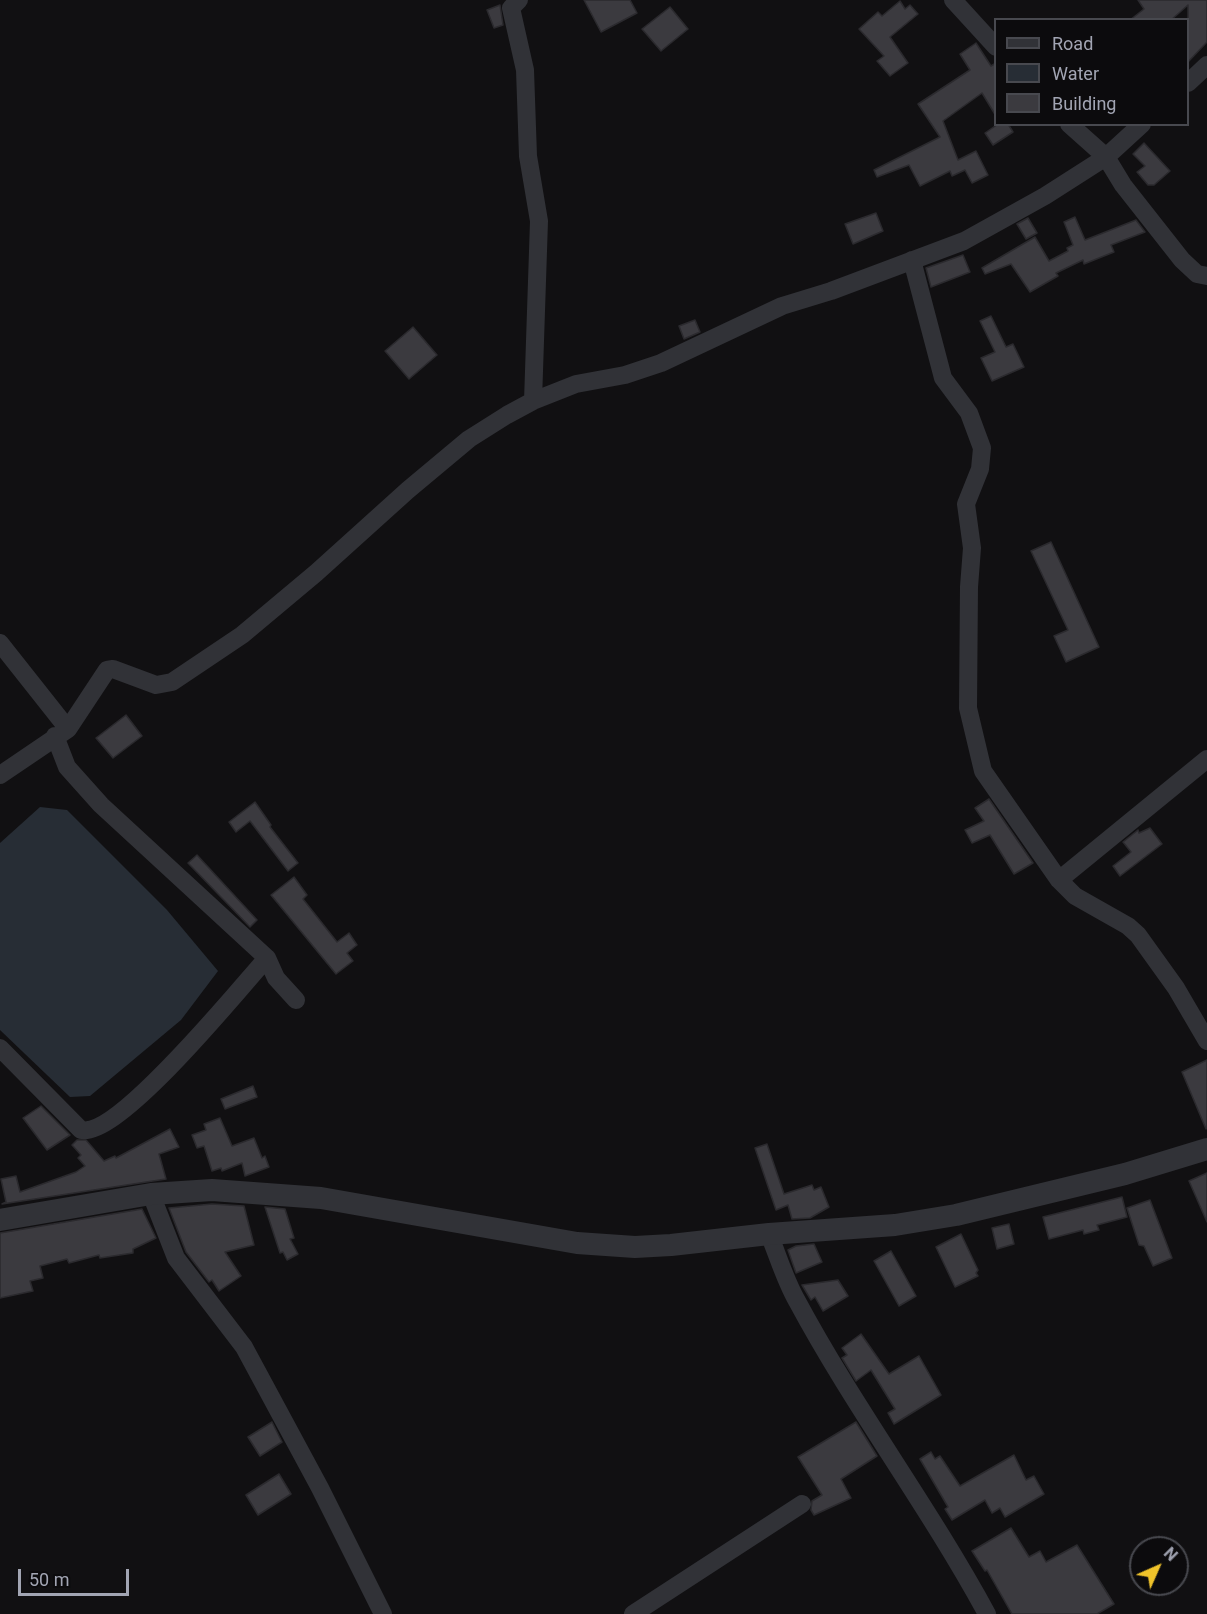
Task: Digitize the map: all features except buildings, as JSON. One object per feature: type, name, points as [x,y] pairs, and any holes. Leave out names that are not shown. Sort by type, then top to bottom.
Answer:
[{"type":"street","points":[[519,0],[512,8],[525,70],[528,156],[538,221],[533,401]]},
{"type":"street","points":[[953,0],[994,45]]},
{"type":"street","points":[[1189,82],[1207,65]]},
{"type":"street","points":[[1071,126],[1106,157],[1123,185],[1182,260],[1197,274],[1207,276]]},
{"type":"street","points":[[0,775],[62,732],[107,670],[113,669],[156,685],[172,682],[249,629],[469,439],[533,401],[576,384],[625,375],[662,363],[782,306],[831,291],[964,241],[1045,196],[1106,157],[1140,126]]},
{"type":"street","points":[[912,260],[943,378],[969,413],[982,448],[980,469],[966,504],[972,548],[968,708],[983,771],[1059,880],[1075,896],[1128,926],[1138,935],[1176,988],[1207,1041]]},
{"type":"street","points":[[0,643],[62,732],[67,767],[101,806],[267,958],[276,978],[296,1000]]},
{"type":"street","points":[[1059,880],[1207,759]]},
{"type":"street","points":[[0,1048],[81,1130],[94,1129],[117,1116],[144,1094],[267,958]]},
{"type":"street","points":[[0,1220],[151,1194],[212,1190],[321,1198],[567,1241],[618,1247],[671,1245],[769,1234],[895,1225],[956,1215],[1125,1174],[1207,1149]]},
{"type":"street","points":[[151,1194],[176,1258],[244,1347],[320,1488],[383,1614]]},
{"type":"street","points":[[769,1234],[796,1300],[865,1416],[953,1552],[987,1614]]},
{"type":"street","points":[[633,1614],[802,1504]]},
{"type":"water","points":[[40,807],[67,810],[167,910],[218,971],[181,1020],[90,1096],[70,1097],[0,1030],[0,843]]}]
